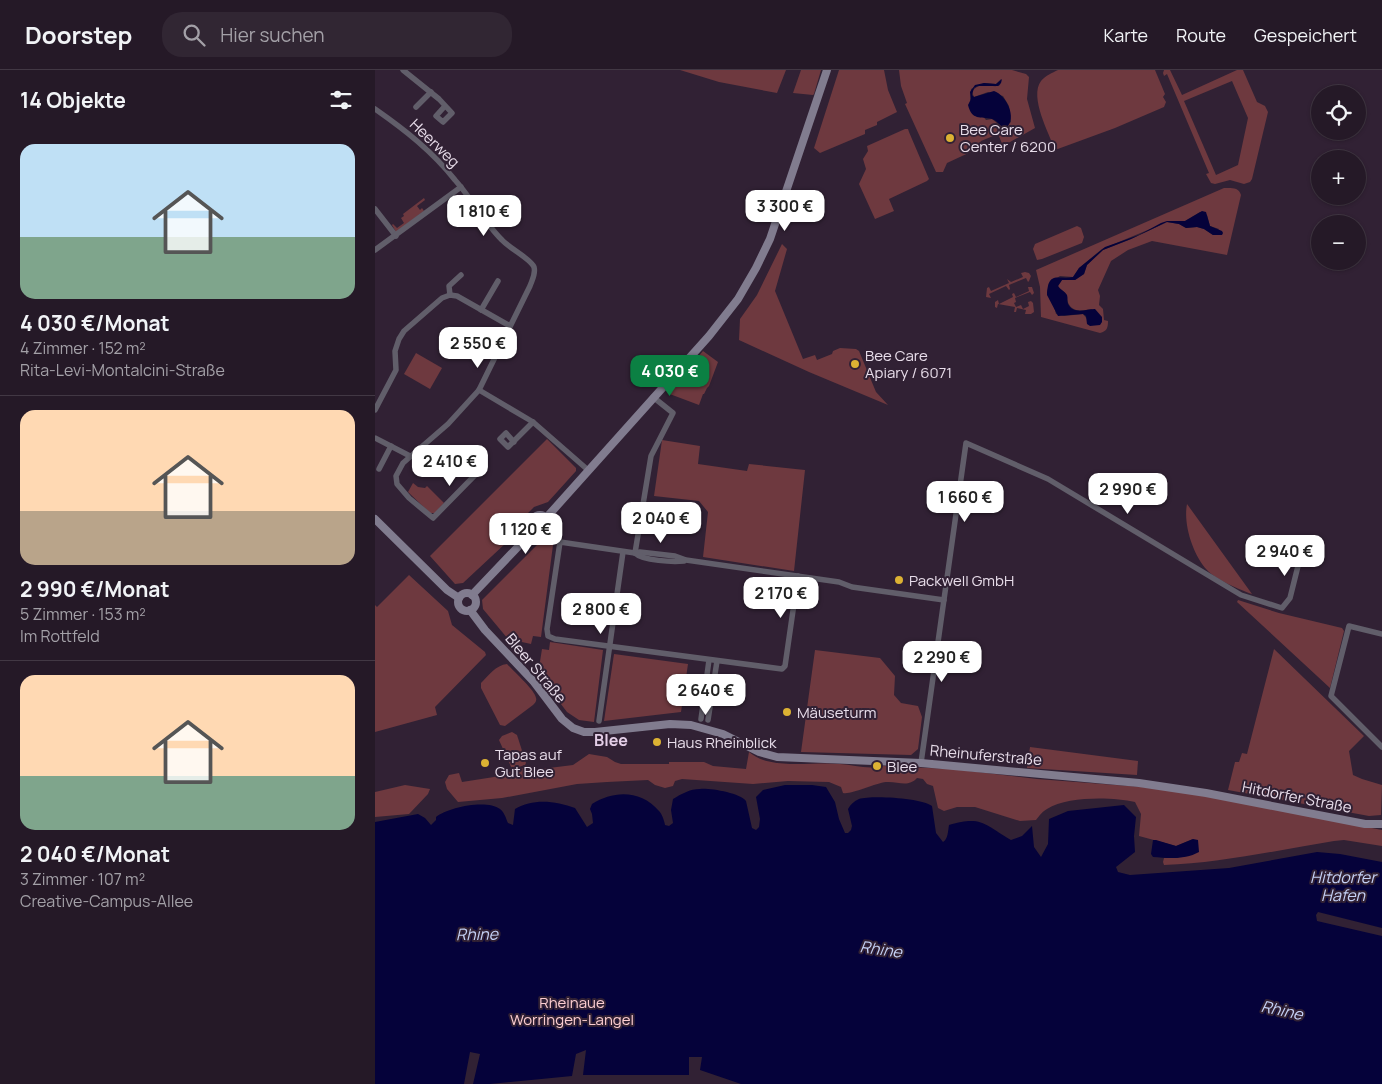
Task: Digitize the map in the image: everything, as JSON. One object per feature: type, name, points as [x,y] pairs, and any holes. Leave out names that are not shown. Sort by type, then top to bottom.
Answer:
[{"type":"street","points":[[403,70],[431,92],[445,106]]},
{"type":"street","points":[[546,518],[728,313],[747,284],[760,261],[775,224],[827,70]]},
{"type":"street","points":[[416,107],[431,92]]},
{"type":"street","name":"Heerweg","points":[[375,109],[415,137],[449,172],[489,227],[505,244],[533,266],[534,274],[510,326]]},
{"type":"street","points":[[375,250],[461,187]]},
{"type":"street","points":[[375,209],[396,236]]},
{"type":"street","points":[[450,295],[449,286],[461,275]]},
{"type":"street","points":[[481,310],[498,281]]},
{"type":"street","points":[[375,410],[396,370],[395,351],[404,331],[442,298],[450,295],[457,296],[510,326],[479,390],[448,424],[403,463],[396,476],[397,484],[409,498],[433,518],[481,469]]},
{"type":"street","points":[[479,390],[533,422],[588,470]]},
{"type":"street","points":[[635,554],[651,456],[673,413],[653,397]]},
{"type":"street","points":[[514,442],[533,422]]},
{"type":"street","points":[[375,438],[410,456]]},
{"type":"street","points":[[921,764],[966,443],[1048,479],[1207,576],[1241,595],[1257,601],[1282,608],[1290,598],[1301,554]]},
{"type":"street","points":[[379,469],[391,446]]},
{"type":"street","points":[[539,515],[546,518],[549,524],[546,530],[541,532],[534,530],[531,526],[533,519],[539,515]]},
{"type":"street","points":[[375,520],[441,584],[459,598]]},
{"type":"street","points":[[472,595],[534,530]]},
{"type":"street","points":[[546,530],[559,542],[635,554],[640,552],[675,556],[686,560],[839,582],[852,587],[944,600]]},
{"type":"street","points":[[559,542],[547,632],[551,638],[555,639],[779,669],[784,668],[798,576]]},
{"type":"street","points":[[599,721],[623,552]]},
{"type":"street","points":[[463,594],[472,595],[475,603],[470,610],[461,608],[458,603],[459,598],[463,594]]},
{"type":"street","name":"Bleer Straße","points":[[470,610],[485,630],[534,682],[561,720],[573,728],[589,732]]},
{"type":"street","points":[[1382,634],[1349,626],[1331,696],[1382,748]]},
{"type":"street","points":[[701,719],[709,660]]},
{"type":"street","points":[[708,720],[717,661]]},
{"type":"street","name":"Rheinuferstraße","points":[[589,732],[671,724],[691,724],[723,734],[759,752],[777,757],[921,764],[1139,783],[1208,793]]},
{"type":"street","name":"Hitdorfer Straße","points":[[1208,793],[1356,822],[1375,825],[1382,824]]},
{"type":"shaded area","points":[[680,70],[786,70],[777,93],[719,82]]},
{"type":"shaded area","points":[[801,70],[821,70],[813,95],[793,93]]},
{"type":"shaded area","points":[[839,70],[884,70],[888,90],[897,112],[877,122],[877,125],[865,130],[865,134],[820,153],[814,148]]},
{"type":"shaded area","points":[[899,70],[1012,70],[1026,74],[1029,77],[1027,99],[1035,128],[1003,146],[998,134],[981,141],[975,150],[947,163],[943,172],[936,172],[905,104],[907,103],[901,86]],"holes":[[[1001,79],[1000,85],[980,86],[972,92],[974,97],[988,92],[1003,96],[1009,106],[1011,122],[1003,128],[992,119],[986,120],[970,100],[971,89],[984,83],[996,84]]]},
{"type":"shaded area","points":[[1058,70],[1155,70],[1165,94],[1163,97],[1166,102],[1164,107],[1115,128],[1055,150],[1041,115],[1037,96],[1041,81]]},
{"type":"shaded area","points":[[1164,70],[1170,70],[1182,95],[1237,70],[1243,70],[1257,102],[1265,106],[1268,112],[1250,182],[1244,184],[1230,180],[1215,184],[1211,183],[1206,174],[1209,173],[1167,74],[1164,76]],"holes":[[[1232,81],[1248,118],[1238,165],[1216,175],[1184,101]]]},
{"type":"shaded area","points":[[908,129],[929,179],[889,199],[894,211],[875,219],[859,184],[866,169],[863,159],[868,151],[867,146]]},
{"type":"shaded area","points":[[1224,188],[1237,189],[1240,192],[1241,195],[1227,255],[1152,241],[1128,250],[1111,261],[1098,290],[1100,296],[1099,305],[1103,309],[1104,320],[1108,321],[1107,329],[1100,333],[1041,317],[1040,287],[1036,270]],"holes":[[[1200,212],[1207,215],[1210,226],[1219,229],[1213,235],[1197,227],[1186,228],[1179,224],[1167,222],[1185,221]],[[1167,222],[1103,250],[1087,265],[1084,274],[1075,280],[1062,280],[1058,286],[1071,307],[1077,310],[1092,309],[1087,319],[1083,314],[1064,316],[1056,314],[1053,303],[1047,294],[1049,283],[1060,276],[1073,277],[1079,268],[1102,249]]]},
{"type":"shaded area","points":[[424,198],[425,200],[417,206],[420,210],[422,208],[424,211],[396,232],[392,225],[397,228],[404,223],[401,218],[404,216],[403,214]]},
{"type":"shaded area","points":[[1077,226],[1081,228],[1084,237],[1082,243],[1037,260],[1033,249],[1035,244]]},
{"type":"shaded area","points":[[782,244],[787,249],[775,291],[803,359],[815,355],[817,360],[832,354],[833,351],[840,348],[856,349],[859,351],[876,392],[888,405],[739,340],[740,319],[757,295]]},
{"type":"shaded area","points":[[1025,272],[1031,276],[1028,282],[1026,278],[1009,285],[1009,290],[1006,286],[989,294],[991,298],[986,297],[987,288],[989,287],[991,291],[1009,283],[1007,279],[1011,282],[1023,277],[1021,273]]},
{"type":"shaded area","points":[[1028,287],[1032,287],[1034,293],[1032,295],[1030,292],[1015,298],[1016,302],[1014,303],[1016,307],[1021,305],[1023,309],[1029,306],[1028,302],[1031,301],[1034,312],[1031,314],[1025,314],[1026,310],[1017,308],[1016,312],[1014,312],[1015,307],[998,304],[997,308],[995,307],[995,302],[998,300],[999,304],[1013,297],[1012,294],[1014,293],[1016,297],[1029,291]]},
{"type":"shaded area","points":[[703,351],[718,362],[699,405],[667,393]]},
{"type":"shaded area","points":[[416,353],[442,368],[430,389],[404,374]]},
{"type":"shaded area","points":[[547,439],[576,468],[576,471],[548,502],[534,507],[521,520],[521,529],[463,583],[455,584],[430,556]]},
{"type":"shaded area","points":[[662,440],[700,446],[698,464],[747,471],[749,464],[805,470],[794,571],[703,557],[708,512],[699,501],[654,496]]},
{"type":"shaded area","points":[[413,483],[418,487],[425,488],[427,486],[444,503],[435,513],[430,513],[408,492]]},
{"type":"shaded area","points":[[1187,504],[1252,594],[1216,577],[1202,564],[1190,539],[1186,521]]},
{"type":"shaded area","points":[[547,540],[553,545],[541,637],[533,636],[531,644],[508,639],[483,609],[482,600],[541,541]]},
{"type":"shaded area","points":[[409,575],[448,611],[452,625],[485,652],[486,655],[435,707],[437,715],[375,732],[375,605],[377,607]]},
{"type":"shaded area","points":[[1238,600],[1279,613],[1342,628],[1344,631],[1330,688],[1237,602]]},
{"type":"shaded area","points":[[550,642],[603,650],[594,722],[579,720],[567,712],[538,674],[542,649],[549,650]]},
{"type":"shaded area","points":[[1274,649],[1364,736],[1349,751],[1353,775],[1382,785],[1381,815],[1369,816],[1228,790],[1235,762],[1239,762],[1242,753],[1247,754]]},
{"type":"shaded area","points":[[815,650],[880,658],[895,676],[894,695],[901,703],[918,706],[922,717],[918,749],[911,755],[801,752]]},
{"type":"shaded area","points":[[614,654],[688,664],[681,712],[604,721]]},
{"type":"shaded area","points":[[507,664],[532,690],[536,700],[533,705],[505,726],[500,725],[481,688],[481,683],[489,674]]},
{"type":"shaded area","points":[[512,732],[517,735],[526,763],[512,769],[499,740],[502,736]]},
{"type":"shaded area","points":[[1030,747],[1138,761],[1137,775],[1027,768]]},
{"type":"shaded area","points":[[749,752],[758,758],[780,763],[829,763],[867,767],[952,769],[1037,779],[1142,787],[1202,795],[1382,830],[1382,846],[1344,840],[1228,859],[1164,865],[1164,858],[1178,858],[1193,839],[1176,846],[1139,836],[1141,814],[1135,802],[1115,799],[1078,800],[1047,809],[1036,820],[1020,821],[975,807],[957,807],[944,811],[938,808],[933,786],[927,784],[923,779],[917,778],[910,783],[886,782],[847,793],[843,793],[841,787],[829,782],[788,781],[753,784],[682,779],[675,781],[673,786],[665,788],[655,785],[648,780],[607,782],[577,784],[502,798],[458,802],[447,789],[445,782],[449,775],[459,773],[462,782],[494,777],[529,766],[533,770],[573,765],[589,754],[607,757],[621,764],[704,762],[713,766],[746,769]]},
{"type":"shaded area","points":[[405,785],[430,789],[428,794],[409,814],[375,817],[375,792]]},
{"type":"water","points":[[1002,79],[998,86],[978,86],[974,88],[972,95],[974,97],[994,91],[1003,97],[1011,113],[1011,119],[1006,128],[992,119],[974,116],[968,105],[971,99],[970,92],[975,85],[984,83],[996,84]]},
{"type":"water","points":[[1202,211],[1206,212],[1210,226],[1222,231],[1222,235],[1213,235],[1197,227],[1186,228],[1179,224],[1167,222],[1131,239],[1103,250],[1087,265],[1084,274],[1075,280],[1062,280],[1058,286],[1067,295],[1068,304],[1073,309],[1080,311],[1095,309],[1102,317],[1100,325],[1090,326],[1087,324],[1086,316],[1083,314],[1058,316],[1047,295],[1049,282],[1052,279],[1073,277],[1079,268],[1105,247],[1139,235],[1167,221],[1185,221]]},
{"type":"water","points":[[785,785],[826,787],[835,802],[845,833],[851,830],[852,826],[848,809],[857,800],[874,797],[907,799],[932,806],[936,833],[943,842],[947,837],[949,825],[960,822],[976,821],[983,823],[1011,840],[1022,836],[1032,826],[1034,847],[1041,857],[1048,844],[1049,819],[1068,811],[1124,805],[1136,817],[1135,852],[1116,867],[1118,872],[1130,875],[1229,868],[1317,852],[1340,854],[1382,862],[1382,928],[1318,912],[1316,915],[1317,921],[1382,936],[1382,1084],[741,1084],[700,1070],[702,1057],[689,1057],[689,1075],[583,1075],[586,1050],[576,1054],[572,1076],[473,1084],[480,1054],[470,1052],[464,1084],[375,1084],[375,822],[418,814],[431,825],[436,820],[436,817],[442,813],[458,807],[477,804],[494,806],[500,809],[508,823],[513,825],[515,809],[529,803],[545,802],[575,808],[587,827],[593,823],[590,809],[592,804],[609,796],[627,794],[644,799],[652,804],[661,814],[665,825],[669,826],[673,823],[671,810],[673,799],[689,791],[705,789],[717,790],[743,798],[746,801],[752,828],[756,830],[759,827],[760,819],[756,797],[763,790]]},
{"type":"water","points":[[1193,839],[1198,840],[1199,852],[1194,855],[1170,858],[1153,857],[1151,854],[1153,840],[1176,846]]},
{"type":"place","name":"Bee Care Center / 6200","points":[[950,138]]},
{"type":"place","name":"Bee Care Apiary / 6071","points":[[855,364]]},
{"type":"place","name":"Packwell GmbH","points":[[899,580]]},
{"type":"place","name":"Mäuseturm","points":[[787,712]]},
{"type":"place","name":"Haus Rheinblick","points":[[657,742]]},
{"type":"place","name":"Tapas auf Gut Blee","points":[[485,763]]},
{"type":"place","name":"Blee","points":[[877,766]]},
{"type":"district","name":"Blee","points":[[611,740]]},
{"type":"water label","name":"Hitdorfer Hafen","points":[[1343,886]]},
{"type":"water label","name":"Rhine","points":[[477,934]]},
{"type":"water label","name":"Rhine","points":[[881,949]]},
{"type":"water label","name":"Rhine","points":[[1282,1010]]},
{"type":"park label","name":"Rheinaue Worringen-Langel","points":[[572,1010]]}]
